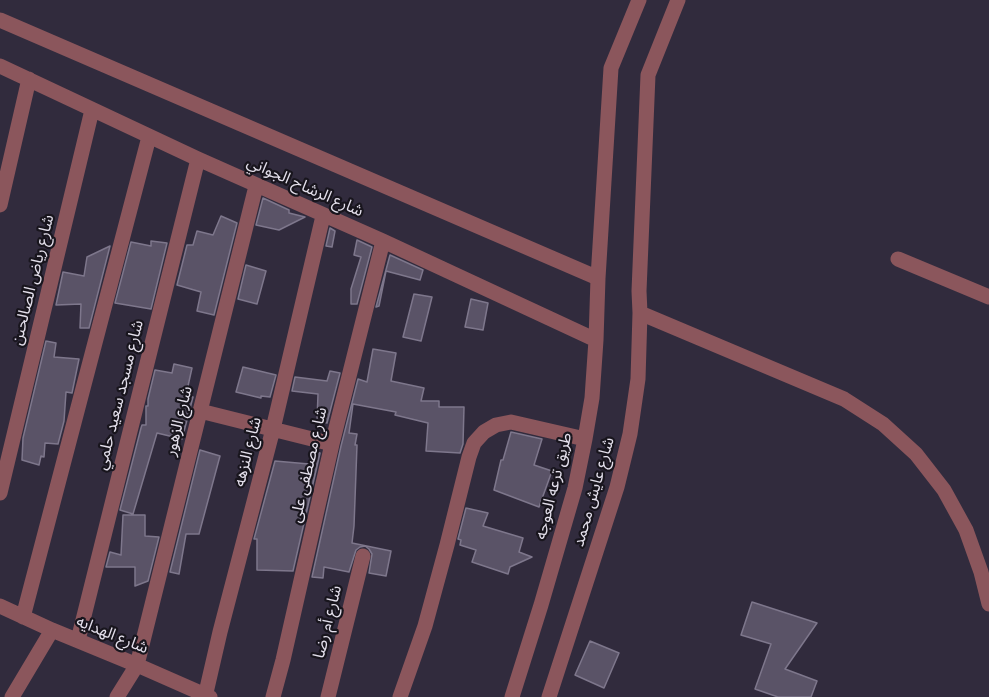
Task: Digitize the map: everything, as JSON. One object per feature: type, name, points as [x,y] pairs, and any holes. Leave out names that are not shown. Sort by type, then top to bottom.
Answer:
[{"type":"street","name":"طريق ترعه العوجه","points":[[512,697],[572,498],[585,439],[592,398],[611,68],[639,0]]},
{"type":"street","name":"شارع عايش محمد","points":[[549,697],[617,487],[630,434],[638,379],[639,291],[648,75],[678,0]]},
{"type":"street","name":"شارع الرشاح الجواني","points":[[0,20],[598,278]]},
{"type":"street","name":"شارع الرشاح الجواني","points":[[0,66],[149,137],[596,340]]},
{"type":"street","points":[[0,205],[29,79]]},
{"type":"street","name":"شارع رياض الصالحىن","points":[[0,494],[92,110]]},
{"type":"street","points":[[23,617],[149,137]]},
{"type":"street","name":"شارع مسجد سعيد حلمي","points":[[78,640],[198,159]]},
{"type":"street","name":"شارع الزهور","points":[[117,697],[137,664],[256,186]]},
{"type":"street","name":"شارع النزهه","points":[[207,696],[220,632],[273,429],[323,216]]},
{"type":"street","name":"شارع مصطفى على","points":[[273,697],[332,444],[383,242]]},
{"type":"street","points":[[898,259],[989,297]]},
{"type":"street","points":[[640,313],[844,399],[883,424],[916,454],[944,490],[966,530],[981,572],[989,604]]},
{"type":"street","points":[[200,411],[332,444]]},
{"type":"street","points":[[400,697],[425,626],[474,443],[490,428],[511,422],[585,439]]},
{"type":"street","name":"شارع أم رضا","points":[[328,697],[363,556]]},
{"type":"street","name":"شارع الهدايه","points":[[0,606],[207,696]]},
{"type":"street","points":[[12,697],[52,630]]},
{"type":"building","points":[[263,198],[289,210],[289,213],[305,217],[279,230],[256,225]]},
{"type":"building","points":[[221,216],[237,223],[214,315],[197,311],[201,292],[177,285],[187,245],[193,245],[197,231],[213,235]]},
{"type":"building","points":[[330,228],[335,231],[332,247],[326,246]]},
{"type":"building","points":[[357,240],[372,247],[357,304],[351,304],[351,289],[361,257],[354,255]]},
{"type":"building","points":[[151,241],[167,243],[151,309],[115,303],[131,242],[151,246]]},
{"type":"building","points":[[110,246],[89,328],[80,328],[81,304],[56,305],[63,272],[84,276],[87,257]]},
{"type":"building","points":[[390,255],[423,270],[420,280],[386,271],[379,306],[376,307]]},
{"type":"building","points":[[246,265],[266,271],[257,304],[238,299]]},
{"type":"building","points":[[414,294],[432,297],[421,341],[403,337]]},
{"type":"building","points":[[471,299],[488,303],[483,330],[465,327]]},
{"type":"building","points":[[46,341],[56,343],[54,357],[79,359],[72,393],[66,392],[64,421],[58,444],[45,443],[44,457],[41,456],[39,465],[22,460],[23,438]]},
{"type":"building","points":[[373,349],[396,353],[391,381],[424,388],[421,401],[439,401],[439,407],[464,407],[463,444],[460,453],[426,451],[428,423],[395,415],[396,412],[353,404],[349,433],[357,434],[355,445],[357,445],[352,543],[391,551],[386,576],[369,573],[372,554],[365,546],[356,550],[349,572],[324,567],[323,578],[312,577],[358,379],[367,382]]},
{"type":"building","points":[[174,364],[192,368],[186,395],[193,397],[182,439],[157,433],[133,514],[120,510],[141,428],[142,425],[146,425],[146,406],[148,406],[155,370],[172,373]]},
{"type":"building","points":[[243,367],[276,375],[270,397],[261,396],[261,398],[236,392]]},
{"type":"building","points":[[330,371],[340,373],[327,423],[317,421],[318,394],[292,391],[295,377],[327,381]]},
{"type":"building","points":[[511,432],[542,439],[534,465],[552,471],[539,507],[494,490]]},
{"type":"building","points":[[200,450],[220,456],[199,534],[186,534],[179,574],[170,572]]},
{"type":"building","points":[[312,451],[320,453],[293,571],[257,570],[257,539],[254,539],[275,461],[309,464]]},
{"type":"building","points":[[466,508],[488,513],[483,526],[523,538],[519,552],[532,557],[510,567],[508,574],[472,562],[476,550],[460,545],[461,540],[458,539]]},
{"type":"building","points":[[123,515],[145,515],[145,536],[159,537],[148,581],[135,586],[135,567],[106,567],[110,552],[121,555]]},
{"type":"building","points":[[752,602],[817,623],[785,669],[817,681],[811,697],[778,697],[755,689],[771,644],[741,635]]},
{"type":"building","points":[[590,641],[619,653],[604,688],[575,675]]}]
